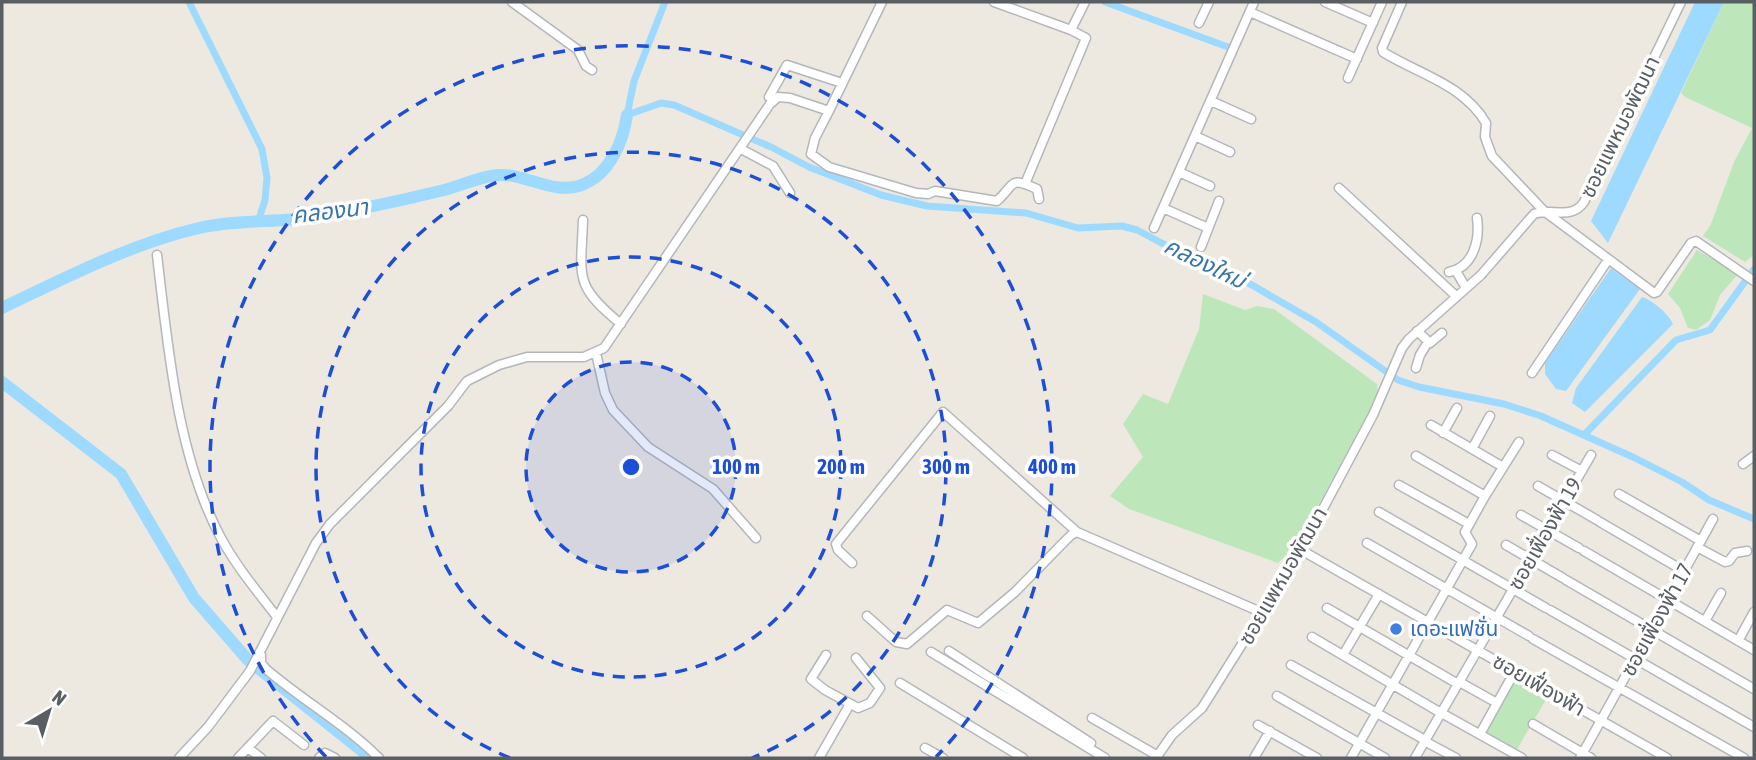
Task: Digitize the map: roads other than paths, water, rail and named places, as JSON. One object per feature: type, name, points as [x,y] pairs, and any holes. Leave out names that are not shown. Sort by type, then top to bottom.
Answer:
[{"type":"street","points":[[512,2],[578,50],[586,66],[592,70]]},
{"type":"street","points":[[882,2],[815,138],[811,154],[829,167],[916,192],[928,194],[935,191],[997,201],[1013,182],[1038,190],[1039,199]]},
{"type":"street","points":[[994,2],[1072,30],[1086,38],[1025,184]]},
{"type":"street","points":[[1199,23],[1209,2]]},
{"type":"street","points":[[1154,228],[1254,2]]},
{"type":"street","points":[[1325,2],[1373,23]]},
{"type":"street","points":[[1348,78],[1382,2]]},
{"type":"street","points":[[1402,2],[1382,48],[1383,52],[1448,85],[1473,107],[1486,123],[1485,137],[1492,156],[1544,211],[1654,293],[1694,241],[1701,243],[1752,279]]},
{"type":"street","name":"ซอยแพหมอพัฒนา","points":[[1544,211],[1571,212],[1580,208],[1584,202],[1681,2]]},
{"type":"street","points":[[1072,30],[1083,5]]},
{"type":"street","points":[[1250,12],[1357,59]]},
{"type":"street","points":[[769,97],[787,65],[842,83]]},
{"type":"street","points":[[179,758],[208,727],[250,671],[317,543],[337,515],[448,406],[467,381],[499,365],[527,357],[591,354],[608,344],[770,104],[778,97],[790,97],[829,111]]},
{"type":"street","points":[[1210,101],[1251,119]]},
{"type":"street","points":[[1195,136],[1230,152]]},
{"type":"street","points":[[743,146],[773,166],[790,193]]},
{"type":"street","points":[[1179,172],[1210,186]]},
{"type":"street","points":[[1339,188],[1456,296]]},
{"type":"street","points":[[1201,247],[1219,201]]},
{"type":"street","points":[[1163,208],[1208,228]]},
{"type":"street","points":[[1428,342],[1417,331],[1480,275],[1534,214],[1544,211]]},
{"type":"street","points":[[1467,287],[1452,271],[1462,266],[1477,244],[1477,218]]},
{"type":"street","points":[[583,220],[582,276],[586,290],[597,304],[621,324]]},
{"type":"street","points":[[157,255],[169,353],[183,428],[198,485],[221,538],[277,617]]},
{"type":"street","points":[[1532,373],[1608,260]]},
{"type":"street","name":"ซอยแพหมอพัฒนา","points":[[1157,757],[1172,735],[1202,708],[1263,613],[1301,550],[1373,415],[1402,348],[1417,331]]},
{"type":"street","points":[[1416,368],[1428,342],[1433,342],[1442,333]]},
{"type":"street","points":[[591,354],[604,393],[613,410],[648,447],[713,489],[756,538]]},
{"type":"street","points":[[1443,433],[1457,408]]},
{"type":"street","points":[[852,563],[838,550],[836,544],[943,412],[1077,532],[1263,613]]},
{"type":"street","points":[[1472,449],[1490,416]]},
{"type":"street","points":[[1431,425],[1503,467]]},
{"type":"street","points":[[1351,758],[1473,543],[1465,533],[1469,524],[1519,442]]},
{"type":"street","points":[[1552,455],[1582,471]]},
{"type":"street","name":"ซอยเฟื่องฟ้า 19","points":[[1415,758],[1461,684],[1591,455]]},
{"type":"street","points":[[1416,456],[1485,496]]},
{"type":"street","points":[[1742,464],[1754,456]]},
{"type":"street","points":[[1399,485],[1469,524]]},
{"type":"street","points":[[1538,486],[1684,571]]},
{"type":"street","points":[[1619,494],[1725,562],[1735,552],[1747,551]]},
{"type":"street","points":[[1380,512],[1754,727]]},
{"type":"street","points":[[1521,515],[1754,650]]},
{"type":"street","name":"ซอยเฟื่องฟ้า 17","points":[[1585,757],[1713,519]]},
{"type":"street","points":[[867,615],[896,642],[902,644],[907,644],[947,610],[978,623],[1077,532]]},
{"type":"street","points":[[1367,544],[1744,758]]},
{"type":"street","points":[[1506,545],[1754,689]]},
{"type":"street","name":"ซอยเฟื่องฟ้า","points":[[1301,550],[1667,758]]},
{"type":"street","points":[[1704,621],[1721,593]]},
{"type":"street","points":[[1343,655],[1379,594]]},
{"type":"street","points":[[1326,608],[1497,703]]},
{"type":"street","points":[[1738,641],[1754,612]]},
{"type":"street","points":[[1312,637],[1522,758]]},
{"type":"street","points":[[930,652],[1105,758]]},
{"type":"street","points":[[949,652],[1114,758]]},
{"type":"street","points":[[260,653],[264,667],[302,698],[353,733],[379,758]]},
{"type":"street","points":[[826,655],[811,679],[858,708],[865,707],[880,688],[856,658]]},
{"type":"street","points":[[1291,665],[1455,758]]},
{"type":"street","points":[[1480,734],[1515,671]]},
{"type":"street","points":[[900,683],[1023,758]]},
{"type":"street","points":[[1277,696],[1385,758]]},
{"type":"street","points":[[819,758],[850,704]]},
{"type":"street","points":[[1092,718],[1157,757]]},
{"type":"street","points":[[238,758],[273,721],[304,745]]},
{"type":"street","points":[[1533,724],[1585,757]]},
{"type":"street","points":[[1258,725],[1317,758]]},
{"type":"street","points":[[1254,758],[1270,731]]},
{"type":"street","points":[[248,748],[261,758]]},
{"type":"street","points":[[925,748],[943,758]]},
{"type":"street","points":[[1293,758],[1299,748]]},
{"type":"street","points":[[319,758],[325,753],[335,758]]},
{"type":"water","points":[[1695,2],[1724,2],[1608,243],[1591,221]]},
{"type":"water","points":[[1611,268],[1640,289],[1566,391],[1556,389],[1545,374],[1545,363]]},
{"type":"water","points":[[1642,297],[1660,308],[1673,324],[1585,412],[1572,403],[1576,388]]},
{"type":"waterway","points":[[189,2],[262,149],[267,178],[265,200],[258,222]]},
{"type":"waterway","name":"คลองใหม่","points":[[665,2],[634,81],[627,115],[661,103],[674,105],[771,147],[809,167],[881,195],[927,206],[1026,213],[1078,228],[1122,226],[1137,230],[1192,259],[1245,281],[1316,322],[1398,380],[1419,387],[1504,404],[1541,416],[1635,458],[1682,482],[1709,500],[1754,519]]},
{"type":"waterway","points":[[1105,2],[1228,47]]},
{"type":"waterway","name":"คลองนา","points":[[2,308],[123,252],[199,228],[331,214],[425,195],[491,176],[514,176],[561,188],[584,184],[601,172],[614,155],[627,115]]},
{"type":"waterway","points":[[1584,435],[1676,340],[1710,330],[1754,269]]},
{"type":"waterway","points":[[2,382],[121,474],[194,598],[248,660],[371,758]]},
{"type":"place","name":"เดอะแฟชั่น","points":[[1396,629]]}]
